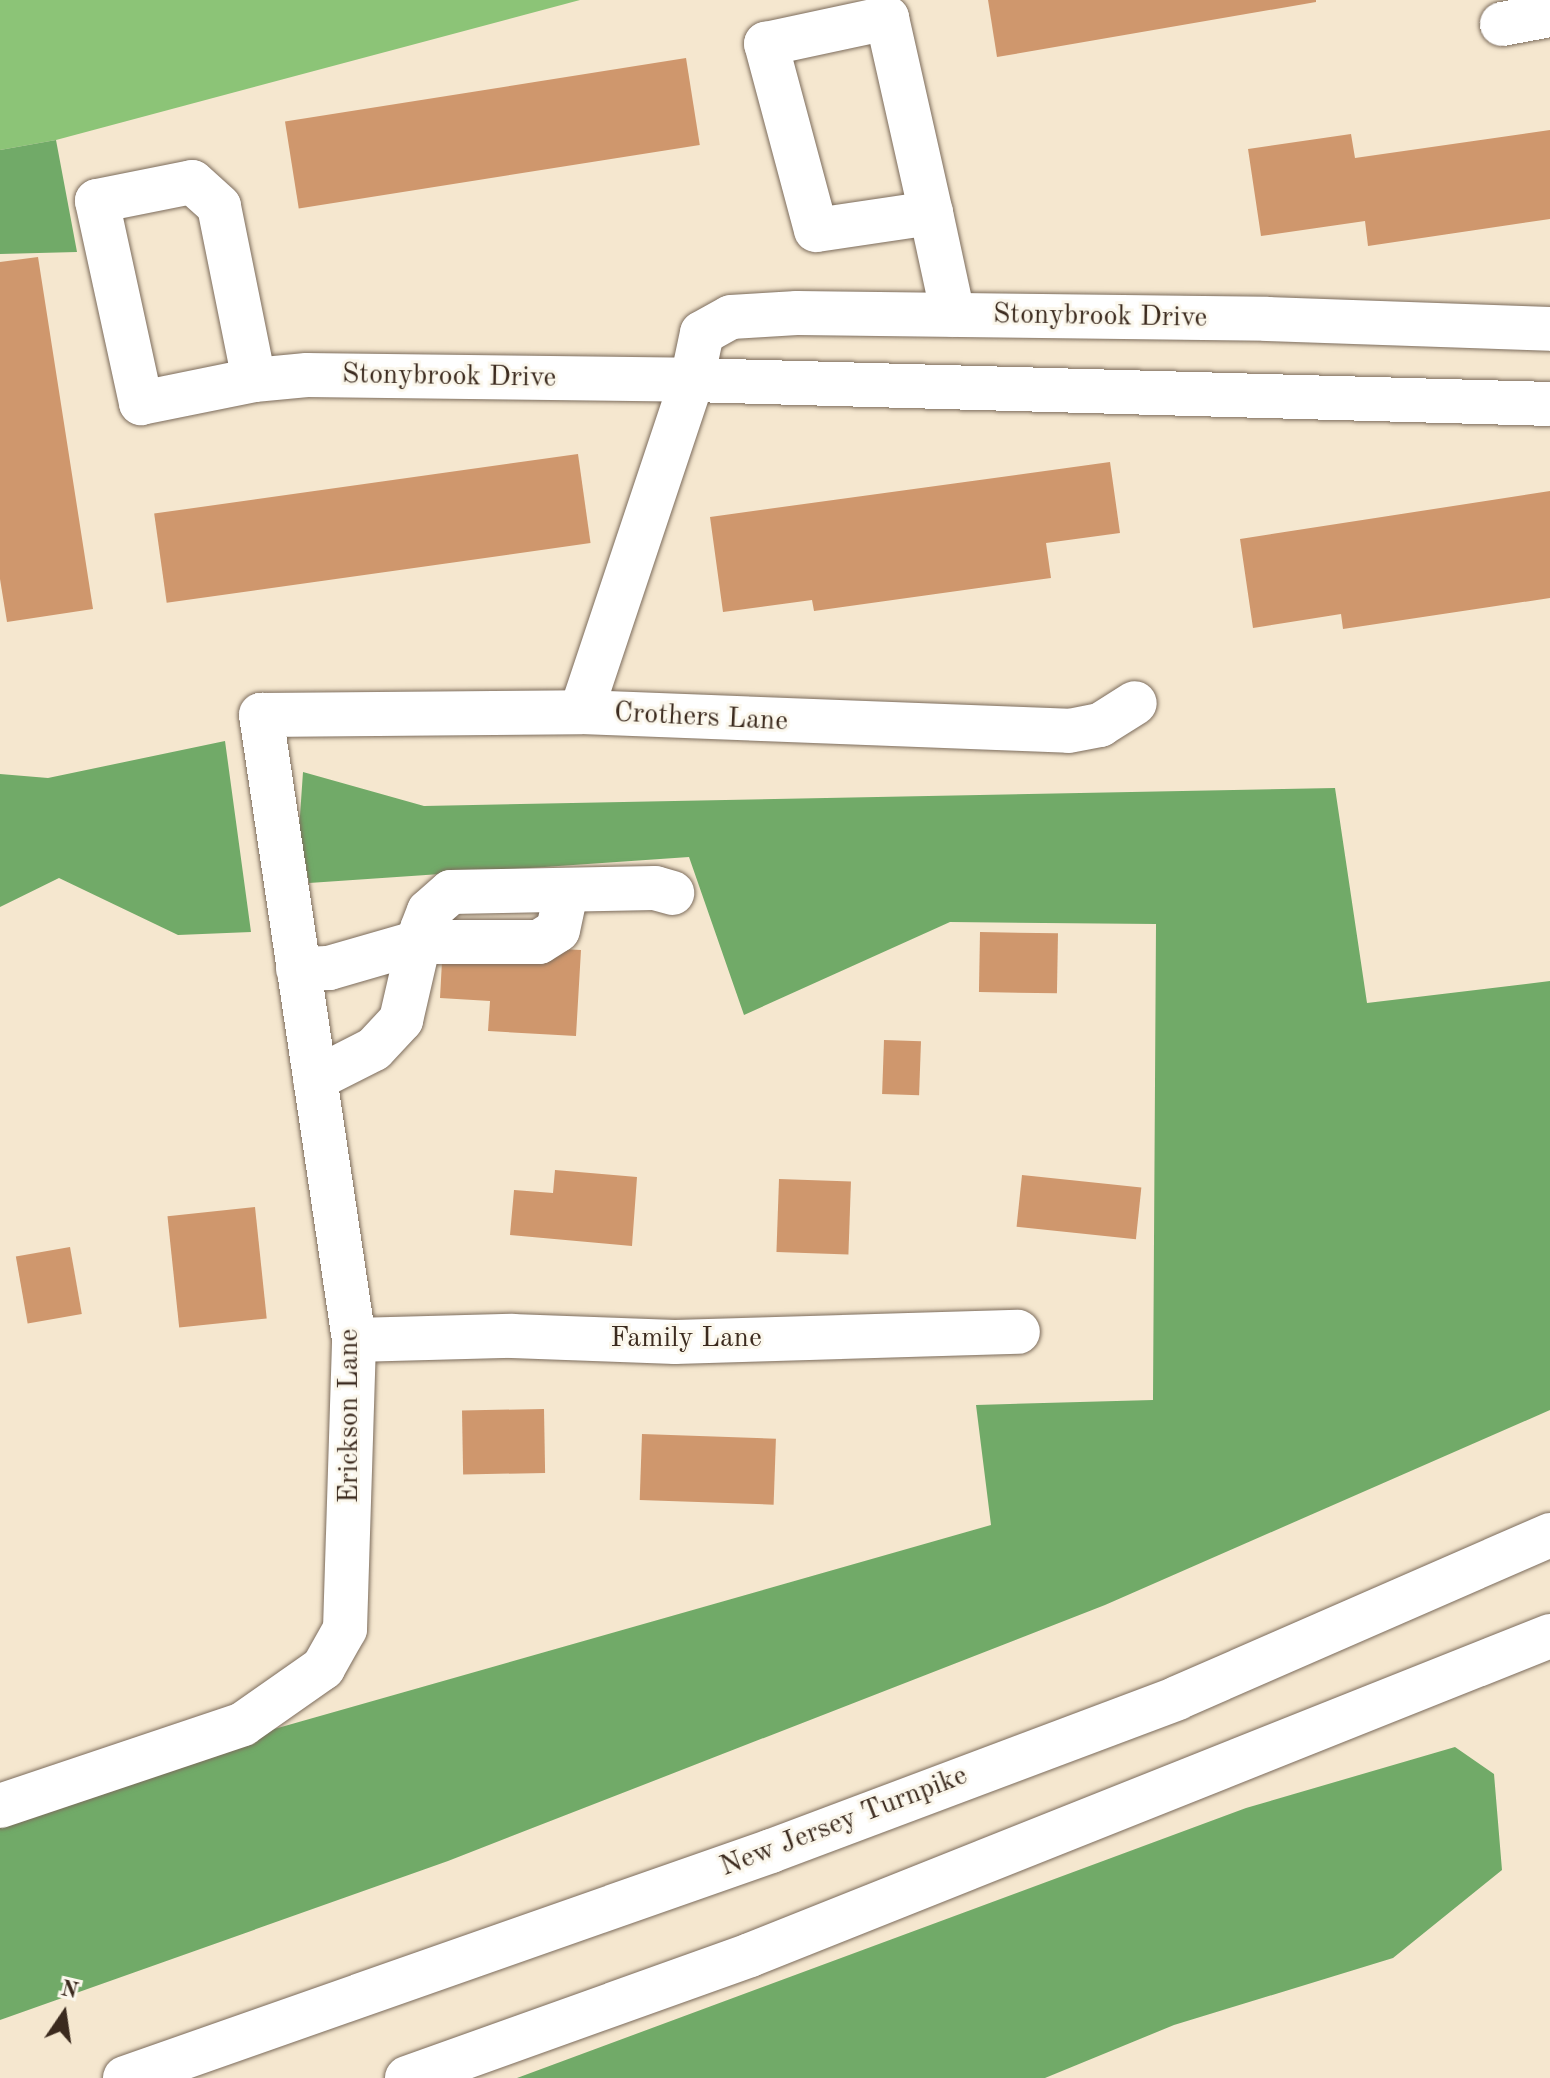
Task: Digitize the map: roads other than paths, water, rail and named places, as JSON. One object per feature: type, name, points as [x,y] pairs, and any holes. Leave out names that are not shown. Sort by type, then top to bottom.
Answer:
[{"type":"main road","points":[[931,213],[816,230],[766,44],[887,18],[931,213],[953,315]]},
{"type":"main road","name":"Stonybrook Drive","points":[[254,380],[219,206],[192,182],[97,201],[141,403],[254,380],[307,375],[692,380],[1550,404]]},
{"type":"main road","name":"Stonybrook Drive","points":[[692,380],[702,333],[731,317],[953,315],[1550,329]]},
{"type":"main road","points":[[581,712],[692,380]]},
{"type":"main road","name":"Crothers Lane","points":[[261,715],[581,712],[1069,731],[1100,725],[1135,703]]},
{"type":"main road","name":"Erickson Lane","points":[[0,1806],[243,1724],[323,1668],[345,1629],[354,1340],[261,715]]},
{"type":"main road","points":[[298,969],[329,968],[419,942],[539,942],[558,930],[566,891],[655,888],[672,893]]},
{"type":"main road","points":[[315,1079],[374,1049],[401,1020],[419,942]]},
{"type":"main road","name":"Family Lane","points":[[354,1340],[512,1336],[675,1342],[1018,1332]]},
{"type":"main road","name":"New Jersey Turnpike","points":[[125,2078],[771,1851],[1177,1698],[1550,1535]]},
{"type":"main road","points":[[407,2078],[750,1955],[1550,1636]]}]
